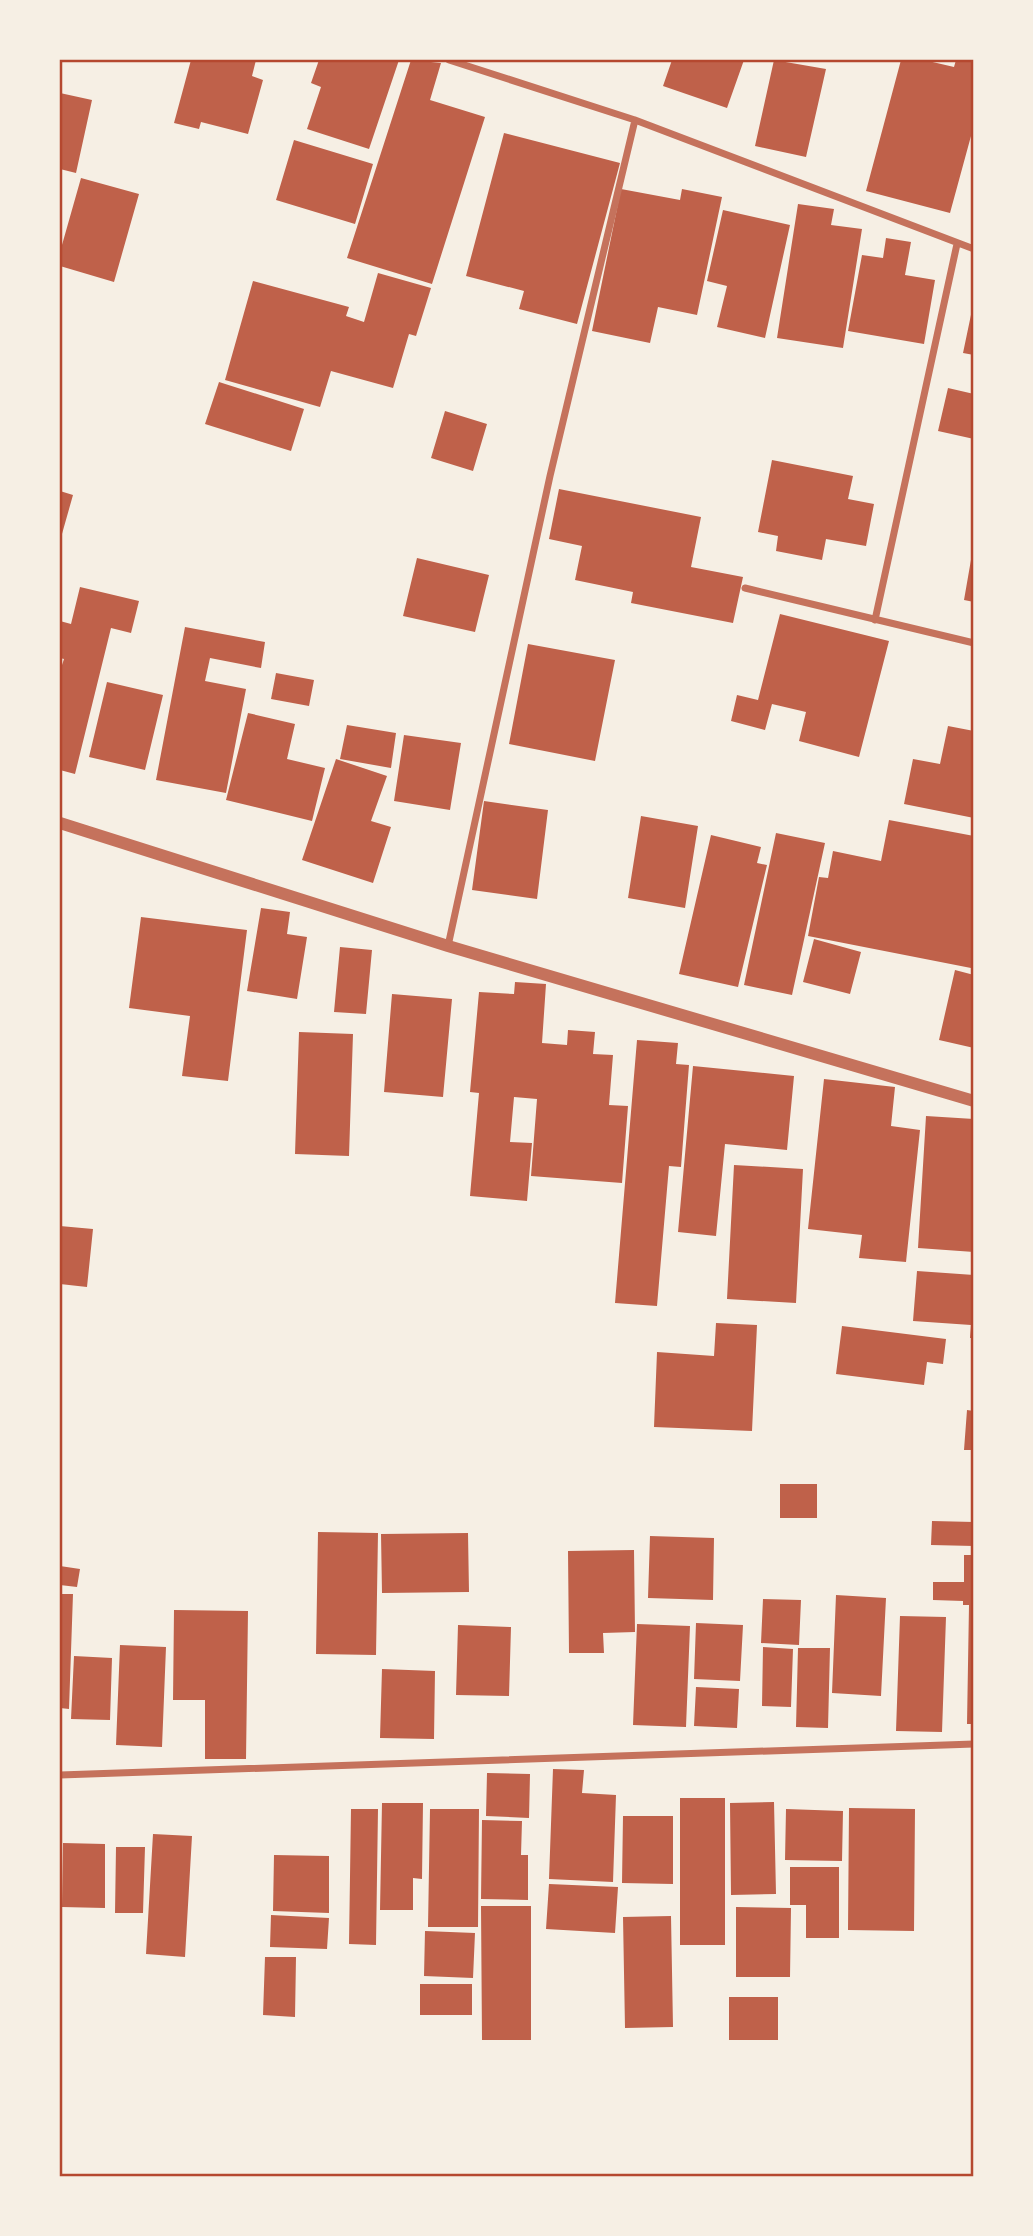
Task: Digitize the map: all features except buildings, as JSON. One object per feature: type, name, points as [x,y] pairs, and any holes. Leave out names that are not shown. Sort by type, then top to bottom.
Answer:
[{"type":"street","points":[[449,60],[635,120],[974,249]]},
{"type":"street","points":[[448,946],[550,476],[635,120]]},
{"type":"street","points":[[875,621],[957,244]]},
{"type":"street","points":[[745,588],[974,643]]},
{"type":"street","points":[[60,823],[448,946],[974,1101]]},
{"type":"street","points":[[60,1775],[974,1744]]}]
